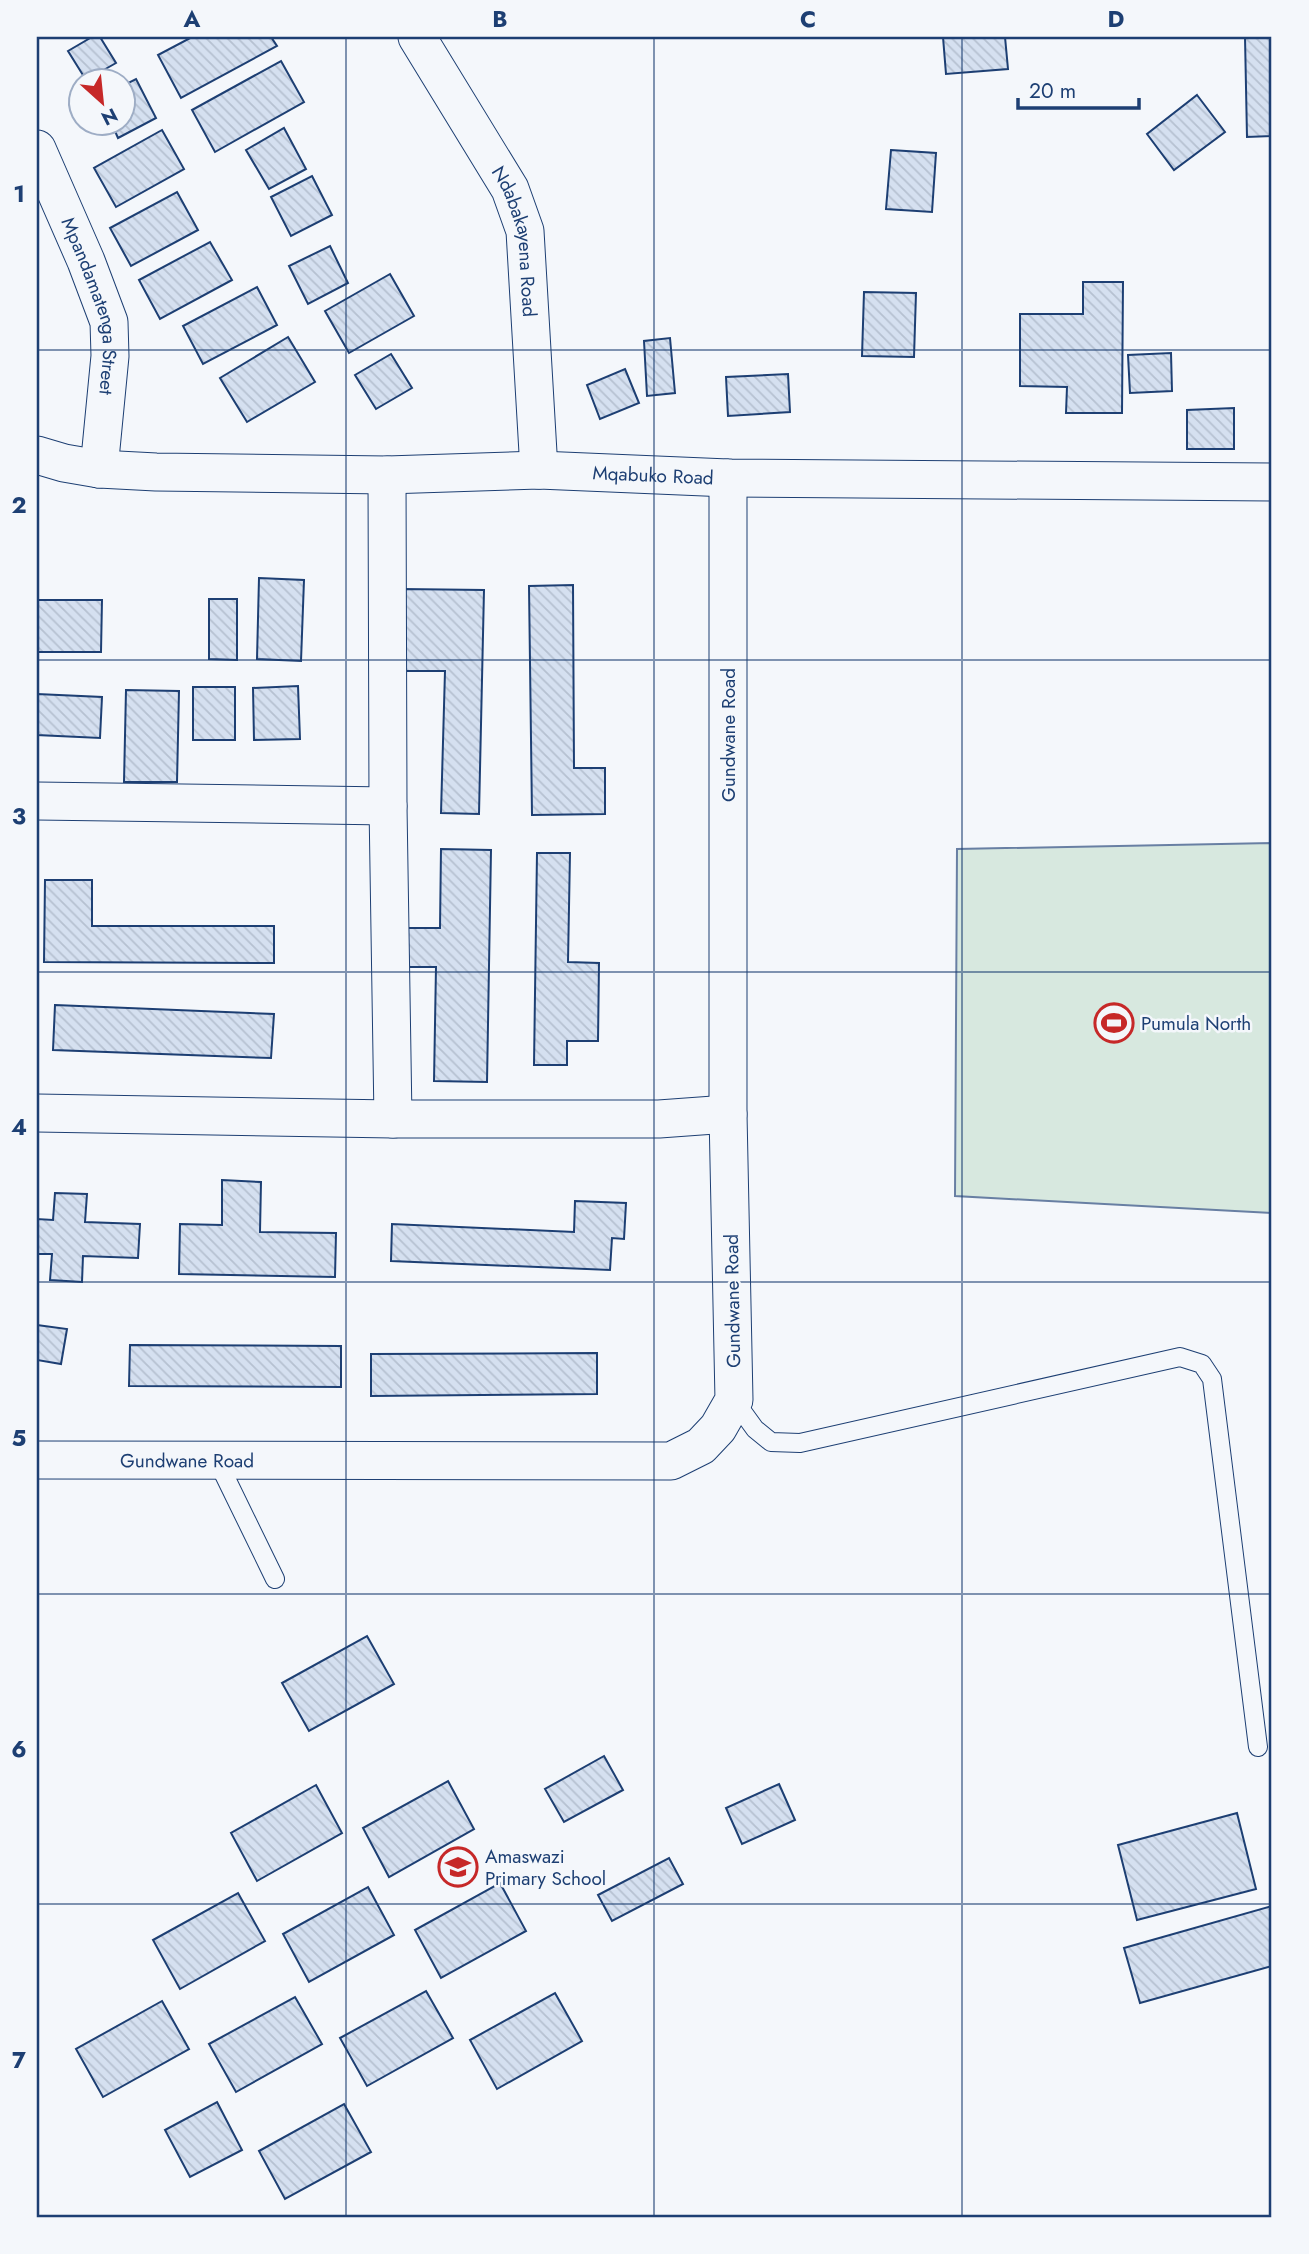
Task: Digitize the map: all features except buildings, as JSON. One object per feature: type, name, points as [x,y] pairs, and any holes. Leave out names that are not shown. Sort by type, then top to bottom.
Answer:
[{"type":"street","name":"Ndabakayena Road","points":[[417,37],[510,189],[525,232],[539,470]]},
{"type":"street","name":"Mpandamatenga Street","points":[[37,149],[86,261],[109,322],[110,356],[99,469]]},
{"type":"street","name":"Mqabuko Road","points":[[37,455],[99,469],[156,472],[387,475],[539,470],[729,478],[1272,482]]},
{"type":"street","points":[[387,475],[393,1119]]},
{"type":"street","name":"Gundwane Road","points":[[37,1460],[671,1461],[701,1446],[719,1428],[734,1401],[728,1114],[729,478]]},
{"type":"street","points":[[37,801],[388,806]]},
{"type":"street","points":[[37,1113],[393,1119],[659,1119],[728,1114]]},
{"type":"lane","points":[[734,1401],[755,1430],[771,1442],[800,1443],[1180,1357],[1202,1364],[1212,1379],[1258,1747]]},
{"type":"lane","points":[[217,1460],[275,1580]]},
{"type":"shaded area","name":"Pumula North","points":[[1272,843],[1272,1213],[955,1196],[957,849]]},
{"type":"place","name":"Pumula North","points":[[1114,1023]]},
{"type":"place","name":"Amaswazi Primary School","points":[[458,1867]]}]
